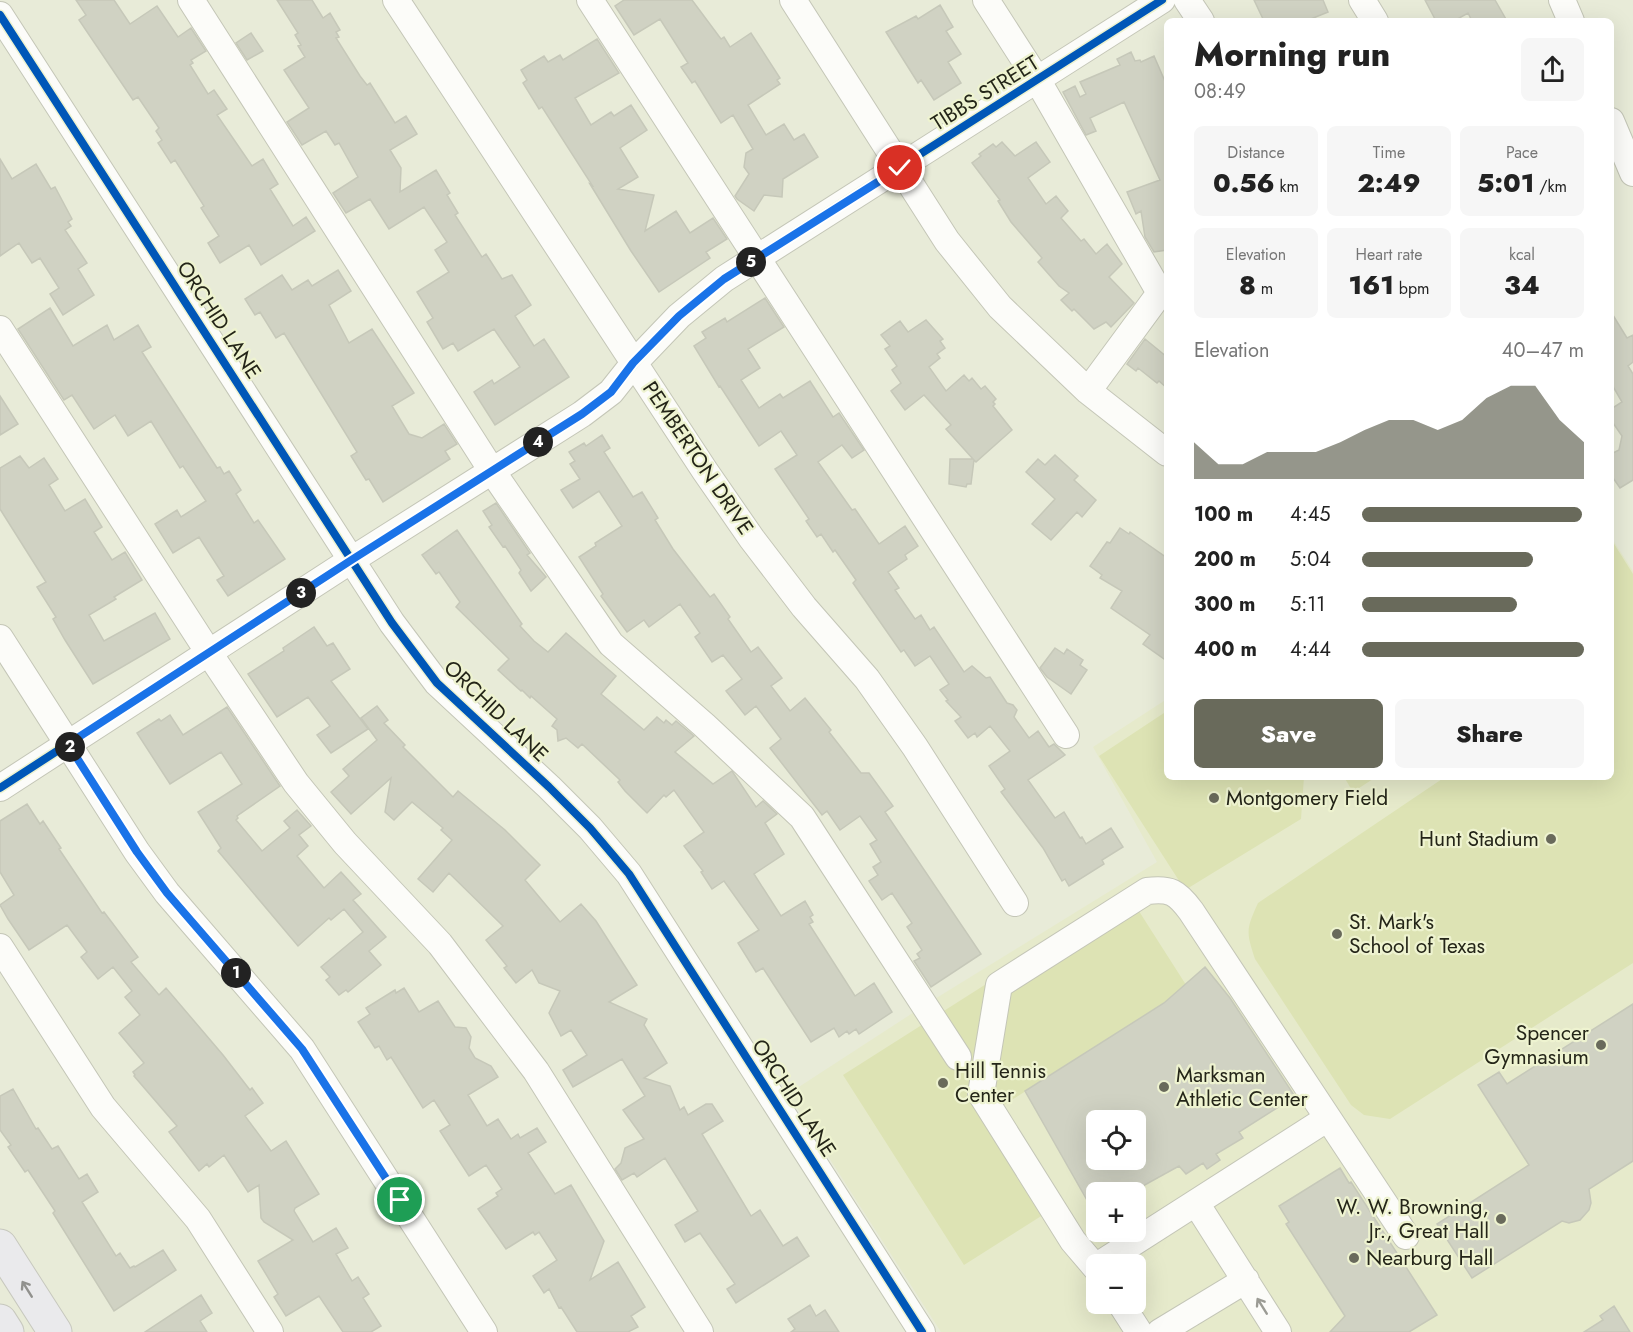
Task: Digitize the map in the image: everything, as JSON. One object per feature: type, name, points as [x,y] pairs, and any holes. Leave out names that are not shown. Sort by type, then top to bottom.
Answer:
[{"type":"main road","points":[[0,1246],[55,1332]]},
{"type":"main road","points":[[0,1321],[7,1332]]},
{"type":"street","points":[[190,0],[492,471],[611,644],[704,725],[802,817],[958,1057]]},
{"type":"street","name":"PEMBERTON DRIVE","points":[[396,0],[633,363],[752,539],[804,607],[867,679],[909,737],[1016,903]]},
{"type":"street","points":[[590,0],[1066,735]]},
{"type":"street","points":[[793,0],[947,241],[999,307],[1088,392],[1164,451]]},
{"type":"street","points":[[986,0],[1038,81],[1160,293],[1088,392]]},
{"type":"street","name":"TIBBS STREET","points":[[0,788],[353,559],[582,414],[611,392],[633,363],[679,316],[724,279],[1162,0]]},
{"type":"street","points":[[1187,0],[1199,18]]},
{"type":"street","points":[[1362,0],[1373,18]]},
{"type":"street","points":[[1562,0],[1570,18]]},
{"type":"street","name":"ORCHID LANE","points":[[0,15],[353,559],[392,623],[437,683],[549,786],[590,828],[629,874],[922,1332]]},
{"type":"street","points":[[1614,128],[1633,173]]},
{"type":"street","points":[[0,329],[209,653],[296,783],[345,843],[440,944],[536,1071],[700,1332]]},
{"type":"street","points":[[0,638],[137,852],[167,893],[302,1049],[484,1332]]},
{"type":"street","points":[[1086,1255],[1074,1241],[981,1094],[999,986],[1147,891],[1165,889],[1181,898],[1191,911],[1406,1236]]},
{"type":"street","points":[[0,947],[103,1107],[198,1219],[270,1332]]},
{"type":"street","points":[[1117,1254],[1328,1118]]},
{"type":"street","points":[[1197,1203],[1278,1332]]},
{"type":"street","points":[[1172,1329],[1246,1280]]},
{"type":"street","points":[[1127,1314],[1139,1332]]},
{"type":"shaded area","name":"St. Mark's School of Texas","points":[[1614,542],[1633,571],[1633,1332],[941,1332],[788,1094],[925,1005],[1157,862],[1093,747],[1164,701],[1164,780],[1614,780]]},
{"type":"shaded area","points":[[1614,544],[1633,574],[1633,963],[1390,1119],[1364,1115],[1351,1105],[1255,959],[1250,942],[1249,925],[1258,903],[1441,780],[1614,780]]},
{"type":"shaded area","name":"Montgomery Field","points":[[1164,713],[1164,780],[1304,780],[1301,819],[1185,890],[1099,756]]},
{"type":"shaded area","points":[[1346,780],[1371,780],[1353,792]]},
{"type":"shaded area","name":"Hill Tennis Center","points":[[1128,894],[1188,988],[985,1117],[1046,1213],[964,1265],[843,1075]]},
{"type":"building","points":[[76,0],[114,0],[130,24],[157,6],[178,37],[191,28],[206,51],[191,60],[193,63],[190,65],[208,94],[214,90],[227,109],[217,115],[252,166],[263,159],[278,184],[270,189],[293,226],[306,217],[315,231],[261,265],[249,245],[220,263],[208,243],[219,236],[201,208],[204,206],[175,160],[171,163],[158,143],[162,140],[156,131],[159,128],[138,97],[133,100],[79,20],[86,15]]},
{"type":"building","points":[[277,0],[312,0],[323,18],[330,13],[340,30],[336,32],[339,37],[336,38],[360,76],[367,85],[370,83],[395,123],[406,116],[417,134],[390,150],[401,168],[400,192],[436,170],[450,193],[447,195],[458,213],[455,215],[482,257],[486,254],[502,279],[512,275],[531,305],[515,316],[534,346],[544,339],[569,377],[495,425],[474,392],[492,380],[494,384],[520,367],[494,329],[458,351],[453,343],[443,349],[427,322],[433,318],[417,292],[449,272],[435,250],[447,242],[424,207],[389,229],[370,199],[346,213],[333,193],[358,177],[339,143],[335,145],[326,131],[302,145],[287,122],[309,108],[284,70],[305,57],[298,46],[301,45],[295,35],[298,33]]},
{"type":"building","points":[[624,0],[692,0],[721,39],[724,37],[730,47],[751,33],[780,78],[777,80],[780,84],[748,105],[766,135],[784,124],[794,140],[804,134],[818,157],[783,179],[782,197],[764,195],[754,211],[737,199],[735,196],[749,174],[744,167],[746,153],[753,149],[733,115],[721,123],[695,81],[692,83],[681,67],[688,63],[660,19],[634,35],[615,6]]},
{"type":"building","points":[[1254,0],[1323,0],[1328,12],[1313,18],[1263,18]]},
{"type":"building","points":[[1425,0],[1495,0],[1505,18],[1470,18],[1468,13],[1459,18],[1434,18]]},
{"type":"building","points":[[940,5],[953,27],[946,31],[961,54],[948,62],[961,83],[934,100],[921,80],[918,83],[886,32],[916,16],[918,19]]},
{"type":"building","points":[[251,33],[263,51],[247,60],[236,43]]},
{"type":"building","points":[[597,39],[619,73],[575,98],[591,125],[611,112],[614,116],[631,105],[647,130],[620,148],[638,177],[618,189],[654,195],[645,231],[676,211],[690,233],[713,218],[727,239],[706,252],[710,258],[659,292],[542,107],[539,109],[523,83],[527,80],[521,70],[544,56],[548,62],[560,55],[563,60]]},
{"type":"building","points":[[1131,52],[1135,61],[1140,60],[1141,62],[1154,56],[1164,79],[1164,250],[1154,252],[1145,237],[1141,211],[1136,214],[1127,192],[1160,180],[1124,102],[1090,118],[1096,131],[1086,135],[1063,92],[1075,86],[1080,97],[1086,94],[1080,82],[1120,65],[1117,59]]},
{"type":"building","points":[[1002,142],[1015,156],[1036,142],[1050,162],[1028,178],[1046,204],[1056,196],[1068,211],[1061,218],[1081,241],[1084,239],[1096,254],[1107,244],[1122,264],[1109,277],[1134,303],[1111,327],[1106,322],[1094,329],[1074,309],[1072,311],[1061,300],[1069,293],[1059,286],[1038,262],[1042,258],[1011,222],[998,201],[1000,200],[972,163],[981,156],[979,154],[993,144],[996,147]]},
{"type":"building","points":[[0,159],[12,179],[36,164],[51,189],[55,187],[72,219],[68,222],[71,226],[65,230],[87,263],[78,269],[94,295],[63,315],[50,294],[59,288],[40,258],[32,263],[19,243],[0,256]]},
{"type":"building","points":[[338,270],[351,291],[329,305],[349,343],[372,329],[414,393],[392,406],[409,434],[422,438],[444,424],[457,444],[445,451],[450,459],[383,502],[351,456],[357,452],[284,333],[276,338],[260,312],[255,315],[245,299],[282,275],[292,290],[308,280],[312,286]]},
{"type":"building","points":[[765,298],[784,327],[748,349],[760,368],[741,380],[759,408],[780,394],[783,398],[810,381],[833,417],[839,413],[864,450],[852,458],[842,445],[818,462],[879,544],[905,526],[918,546],[905,555],[907,559],[888,572],[899,588],[895,590],[915,619],[921,615],[930,630],[934,627],[964,672],[972,666],[986,678],[990,677],[1007,703],[1013,705],[1017,710],[1014,717],[1029,738],[1038,731],[1049,747],[1054,744],[1065,755],[1028,780],[1055,818],[1064,812],[1086,844],[1111,828],[1123,847],[1102,860],[1104,864],[1069,886],[1065,879],[1062,881],[1043,848],[1001,792],[1005,789],[989,766],[1010,751],[990,726],[977,737],[975,733],[968,738],[955,721],[961,717],[946,701],[948,700],[940,690],[949,684],[930,656],[915,666],[904,650],[901,652],[853,583],[856,580],[835,550],[833,552],[821,534],[817,537],[806,521],[809,519],[775,469],[797,455],[781,431],[759,446],[694,346],[706,338],[702,332],[725,318],[727,322]]},
{"type":"building","points":[[50,308],[73,346],[107,325],[114,340],[138,325],[151,347],[142,352],[217,468],[220,467],[224,474],[229,471],[241,490],[236,494],[254,523],[258,520],[285,559],[228,596],[217,580],[224,576],[199,537],[173,553],[155,524],[177,510],[181,517],[206,501],[183,466],[180,468],[151,421],[128,436],[115,415],[94,429],[72,395],[64,400],[18,329]]},
{"type":"building","points":[[1614,317],[1627,338],[1633,335],[1633,362],[1628,366],[1633,374],[1633,480],[1620,488],[1614,479],[1614,452],[1619,450],[1622,436],[1614,424],[1614,407],[1622,402],[1614,388]]},
{"type":"building","points":[[926,320],[943,339],[940,341],[945,348],[937,354],[940,358],[929,367],[946,391],[964,375],[969,381],[972,378],[981,389],[985,386],[996,399],[993,406],[1012,430],[976,462],[974,460],[971,484],[967,484],[966,487],[949,484],[950,459],[973,459],[946,429],[951,425],[924,395],[905,410],[891,391],[901,383],[892,370],[897,366],[885,349],[890,346],[881,335],[900,321],[908,332]]},
{"type":"building","points":[[1145,339],[1164,355],[1164,385],[1159,381],[1157,383],[1138,368],[1136,371],[1127,364]]},
{"type":"building","points":[[0,396],[18,424],[0,435]]},
{"type":"building","points":[[602,435],[610,448],[604,452],[633,497],[642,492],[658,518],[655,520],[673,549],[710,597],[714,594],[751,652],[758,647],[782,678],[771,686],[790,711],[805,698],[861,773],[869,773],[893,806],[885,812],[981,954],[931,987],[914,961],[920,958],[917,954],[922,950],[907,927],[912,923],[892,893],[882,900],[869,881],[878,875],[873,867],[881,862],[870,844],[877,840],[860,816],[840,830],[827,811],[822,815],[770,748],[781,739],[756,706],[745,715],[726,691],[742,679],[723,655],[712,662],[695,637],[700,633],[680,604],[649,627],[644,620],[627,632],[601,596],[603,594],[579,557],[596,546],[595,543],[622,526],[599,491],[573,508],[561,490],[580,479],[570,464],[575,461],[569,452],[584,443],[586,446]]},
{"type":"building","points":[[1055,455],[1078,476],[1074,480],[1096,500],[1082,517],[1077,512],[1051,540],[1032,524],[1055,499],[1026,472],[1038,459],[1045,465]]},
{"type":"building","points":[[20,456],[29,468],[44,458],[58,479],[49,485],[65,511],[85,499],[102,527],[94,532],[112,560],[125,552],[142,580],[89,615],[104,641],[155,613],[170,639],[93,684],[65,640],[53,619],[56,617],[37,587],[46,582],[0,509],[0,468]]},
{"type":"building","points":[[496,503],[530,553],[527,555],[546,577],[531,591],[519,573],[521,570],[489,527],[492,525],[483,511]]},
{"type":"building","points":[[1120,528],[1129,534],[1130,532],[1164,556],[1164,659],[1143,644],[1150,635],[1111,608],[1122,591],[1100,578],[1102,575],[1090,566],[1107,542],[1110,543]]},
{"type":"building","points":[[457,530],[522,624],[520,626],[534,641],[548,652],[566,633],[616,676],[601,694],[644,730],[657,717],[664,723],[666,720],[672,725],[676,721],[694,736],[675,752],[713,784],[732,771],[756,807],[763,801],[777,814],[765,823],[784,854],[754,874],[781,916],[805,901],[813,915],[810,917],[813,922],[809,924],[855,996],[874,983],[892,1012],[859,1034],[856,1029],[849,1034],[847,1031],[839,1037],[834,1028],[811,1042],[763,968],[756,972],[738,943],[759,930],[724,881],[712,889],[701,872],[703,871],[684,846],[704,832],[674,790],[666,797],[664,795],[647,813],[625,791],[618,782],[620,780],[582,744],[578,748],[566,738],[558,741],[557,730],[552,726],[557,719],[498,670],[509,659],[456,607],[460,602],[439,572],[436,574],[422,555]]},
{"type":"building","points":[[314,627],[327,646],[333,643],[350,669],[331,681],[368,729],[331,753],[317,735],[330,726],[308,697],[277,717],[248,674],[284,651],[283,648]]},
{"type":"building","points":[[1055,648],[1064,654],[1067,649],[1083,660],[1080,665],[1087,670],[1071,694],[1047,677],[1040,668]]},
{"type":"building","points":[[377,706],[388,720],[384,723],[405,745],[403,747],[453,797],[458,791],[505,830],[540,865],[525,880],[560,922],[581,904],[596,921],[637,985],[609,1002],[647,1019],[644,1025],[667,1063],[644,1078],[670,1086],[680,1110],[684,1107],[688,1115],[706,1104],[712,1104],[723,1121],[702,1134],[751,1216],[760,1210],[783,1246],[797,1237],[809,1256],[736,1303],[727,1289],[735,1284],[700,1233],[685,1242],[675,1225],[698,1211],[665,1158],[637,1177],[634,1173],[622,1180],[615,1169],[621,1163],[625,1148],[644,1139],[623,1110],[645,1096],[622,1059],[573,1087],[563,1070],[587,1055],[571,1030],[561,1036],[549,1013],[560,991],[539,983],[532,970],[516,983],[504,968],[507,966],[486,940],[503,926],[449,873],[433,892],[418,879],[452,840],[441,830],[443,828],[412,802],[394,820],[385,812],[391,778],[351,814],[331,792],[349,776],[343,769],[377,740],[361,718]]},
{"type":"building","points":[[227,707],[280,786],[237,816],[236,820],[262,851],[290,828],[284,821],[297,810],[311,826],[299,835],[308,846],[297,856],[324,888],[341,872],[361,894],[353,900],[386,937],[369,951],[381,965],[348,992],[346,990],[339,995],[326,980],[330,977],[321,967],[363,932],[344,909],[331,920],[329,918],[298,946],[218,851],[221,848],[198,812],[242,784],[221,752],[170,784],[137,733],[170,715],[183,735]]},
{"type":"building","points":[[27,804],[40,824],[43,821],[102,913],[104,912],[138,957],[131,962],[159,995],[166,988],[263,1103],[245,1116],[271,1151],[286,1141],[319,1194],[295,1208],[294,1211],[313,1242],[336,1228],[348,1248],[336,1254],[352,1281],[358,1277],[369,1294],[363,1298],[381,1326],[371,1332],[343,1332],[319,1296],[286,1316],[274,1297],[278,1294],[258,1261],[293,1240],[261,1218],[259,1185],[248,1192],[224,1155],[209,1167],[207,1164],[199,1171],[169,1132],[177,1126],[134,1076],[133,1072],[144,1063],[119,1033],[140,1015],[125,997],[132,991],[113,967],[98,979],[81,957],[87,952],[67,925],[29,950],[0,905],[14,895],[0,872],[0,821]]},
{"type":"building","name":"Marksman Athletic Center","points":[[1205,967],[1230,998],[1294,1095],[1293,1098],[1239,1132],[1243,1138],[1216,1154],[1220,1160],[1207,1169],[1203,1163],[1186,1174],[1179,1166],[1146,1184],[1146,1182],[1086,1182],[1086,1198],[1025,1091],[1164,1003]]},
{"type":"building","points":[[404,988],[419,1012],[438,1001],[455,1027],[466,1028],[471,1037],[469,1048],[475,1058],[491,1066],[498,1077],[468,1095],[487,1126],[498,1119],[511,1139],[518,1134],[520,1138],[537,1128],[546,1142],[528,1153],[555,1194],[571,1185],[604,1241],[590,1280],[618,1262],[645,1307],[631,1316],[638,1327],[628,1332],[577,1332],[561,1307],[559,1308],[549,1289],[544,1293],[533,1276],[557,1260],[539,1232],[535,1235],[533,1232],[506,1249],[478,1209],[498,1196],[496,1193],[502,1189],[486,1165],[469,1176],[440,1131],[450,1125],[434,1100],[423,1108],[391,1057],[387,1060],[379,1046],[375,1048],[358,1022],[370,1014],[366,1008],[395,990],[396,993]]},
{"type":"building","points":[[1633,1004],[1633,1161],[1589,1189],[1591,1203],[1589,1210],[1580,1220],[1569,1223],[1562,1221],[1472,1278],[1437,1224],[1529,1165],[1478,1085],[1499,1072],[1507,1084]]},
{"type":"building","points":[[13,1089],[36,1129],[38,1128],[52,1149],[58,1146],[79,1179],[87,1174],[98,1192],[82,1202],[116,1256],[120,1253],[130,1268],[163,1250],[176,1270],[114,1311],[53,1213],[55,1211],[28,1170],[25,1172],[8,1147],[11,1145],[0,1130],[0,1096]]},
{"type":"building","name":"Nearburg Hall","points":[[1340,1168],[1437,1315],[1409,1332],[1330,1332],[1345,1316],[1286,1224],[1289,1222],[1279,1206]]},
{"type":"building","points":[[201,1295],[212,1313],[200,1321],[207,1332],[145,1332]]},
{"type":"building","points":[[810,1305],[816,1316],[825,1310],[839,1332],[791,1332],[795,1329],[788,1319]]},
{"type":"building","points":[[1614,1306],[1630,1332],[1584,1332],[1603,1320],[1600,1316]]},
{"type":"cycle path","points":[[0,788],[353,559],[582,414],[611,392],[634,363],[679,316],[724,279],[1162,0]]},
{"type":"cycle path","points":[[0,15],[392,623],[437,683],[549,787],[590,828],[629,874],[922,1332]]},
{"type":"place","name":"Montgomery Field","points":[[1214,798]]},
{"type":"place","name":"Hunt Stadium","points":[[1551,839]]},
{"type":"place","name":"St. Mark's School of Texas","points":[[1337,934]]},
{"type":"place","name":"Spencer Gymnasium","points":[[1601,1045]]},
{"type":"place","name":"Hill Tennis Center","points":[[943,1083]]},
{"type":"place","name":"Marksman Athletic Center","points":[[1164,1087]]},
{"type":"place","name":"W. W. Browning, Jr., Great Hall","points":[[1501,1219]]},
{"type":"place","name":"Nearburg Hall","points":[[1354,1258]]},
{"type":"route","points":[[400,1200],[302,1049],[167,893],[137,852],[68,744],[582,414],[611,392],[633,363],[679,316],[724,279],[900,168]]}]
